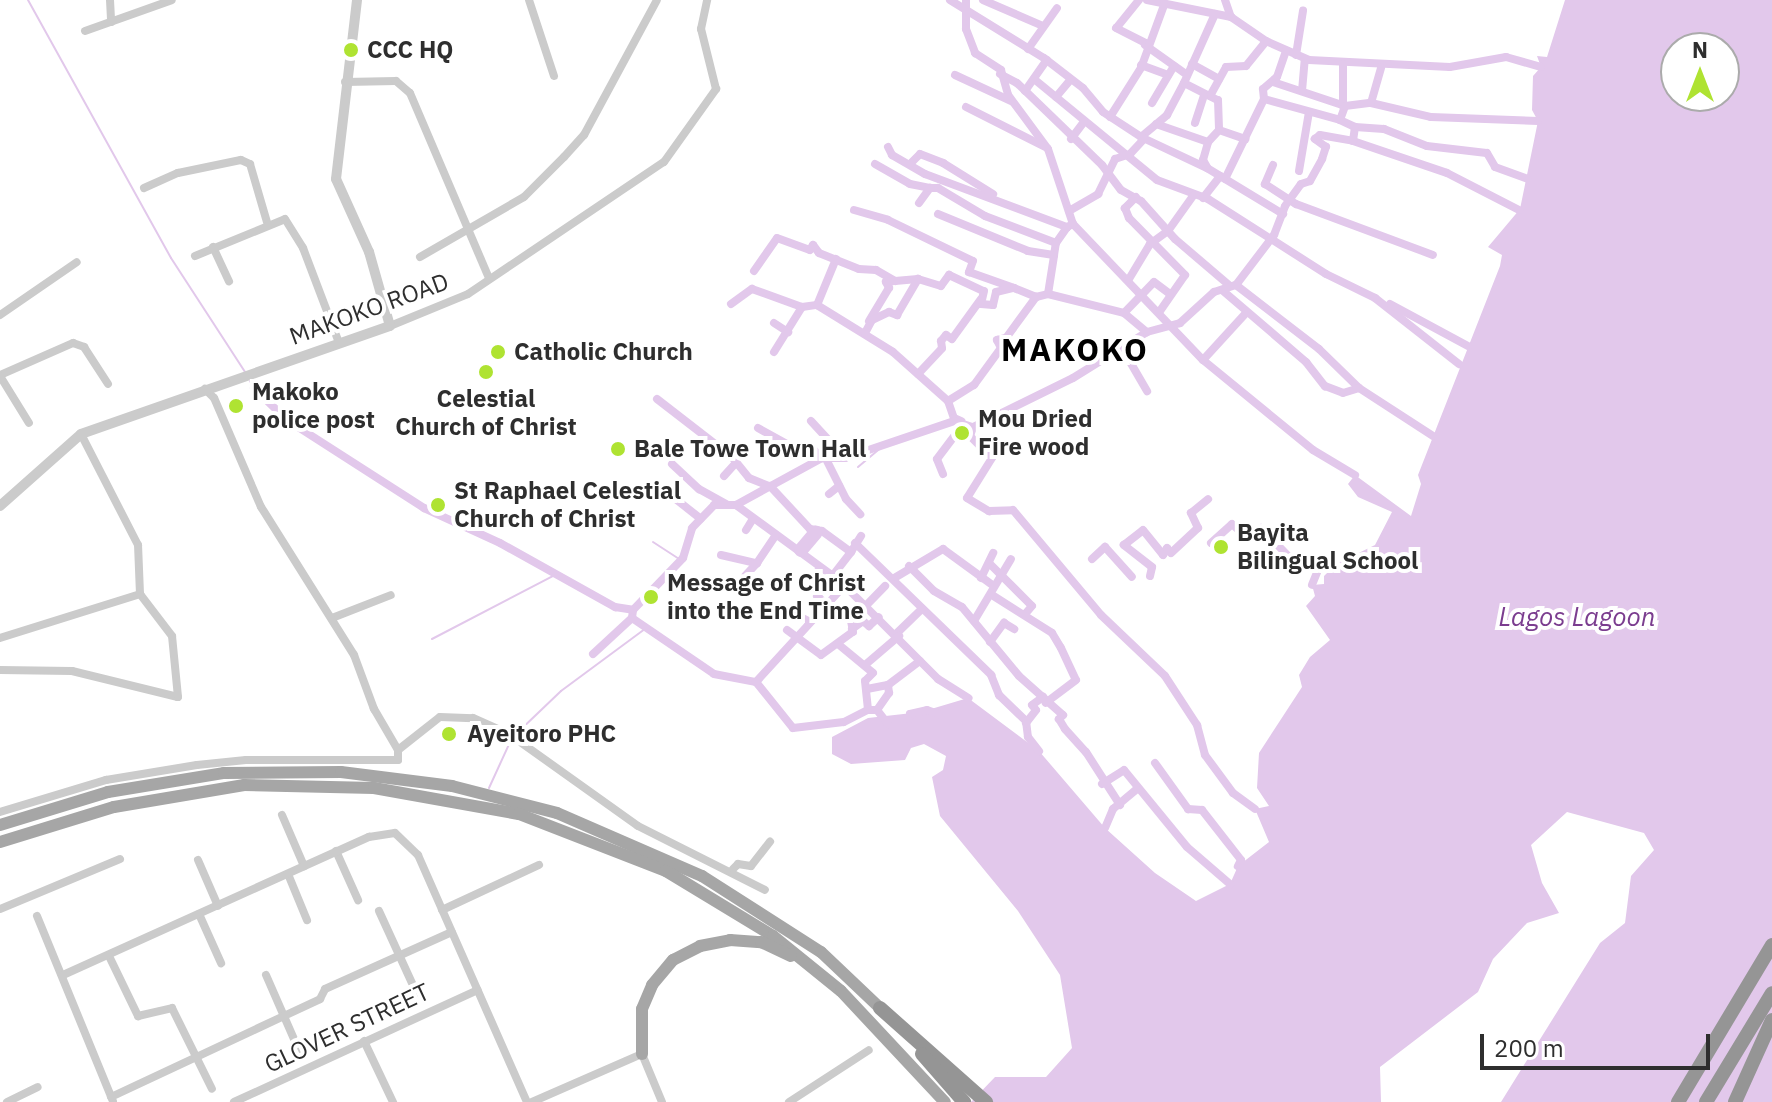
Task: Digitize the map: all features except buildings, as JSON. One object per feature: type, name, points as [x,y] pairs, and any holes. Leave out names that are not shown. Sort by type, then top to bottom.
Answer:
[{"type":"highway","points":[[1678,1102],[1772,945]]},
{"type":"highway","points":[[1706,1102],[1772,993]]},
{"type":"highway","points":[[880,1008],[964,1102]]},
{"type":"highway","points":[[880,1008],[986,1102]]},
{"type":"highway","points":[[1735,1102],[1772,1020]]},
{"type":"main road","points":[[0,825],[108,792],[224,773],[341,772],[451,792],[520,808],[623,839],[702,876],[793,931],[851,978],[880,1008]]},
{"type":"main road","points":[[0,842],[114,807],[244,785],[334,784],[451,792]]},
{"type":"main road","points":[[520,808],[666,871],[773,936],[841,991],[945,1102]]},
{"type":"main road","points":[[642,1054],[642,1009],[652,985],[673,960],[700,946],[730,940],[761,942],[823,975]]},
{"type":"street","points":[[110,0],[111,22]]},
{"type":"street","points":[[85,31],[172,0]]},
{"type":"street","points":[[357,0],[345,82],[338,190],[369,252],[390,326]]},
{"type":"street","points":[[529,0],[554,76]]},
{"type":"street","points":[[420,257],[524,197],[584,135],[657,0]]},
{"type":"street","name":"MAKOKO ROAD","points":[[0,506],[81,434],[449,303],[488,276],[556,239],[596,203],[652,173],[678,146],[716,89],[700,21],[707,0]]},
{"type":"street","points":[[345,82],[396,81],[410,93],[488,276]]},
{"type":"street","points":[[144,188],[178,173],[241,160],[250,164],[267,222]]},
{"type":"street","points":[[195,256],[267,222],[285,219],[339,343]]},
{"type":"street","points":[[213,247],[229,281]]},
{"type":"street","points":[[0,315],[77,262]]},
{"type":"street","points":[[29,423],[0,376],[73,343],[84,347],[108,384]]},
{"type":"street","points":[[0,812],[106,780],[197,765],[259,760],[398,760],[398,750],[332,618],[261,507],[218,408],[205,389]]},
{"type":"street","points":[[0,670],[72,671],[178,697],[172,636],[140,594],[138,545],[81,434]]},
{"type":"street","points":[[0,638],[140,594]]},
{"type":"street","points":[[332,618],[391,595]]},
{"type":"street","points":[[398,750],[449,714],[473,718],[509,734],[638,826],[733,869],[765,890]]},
{"type":"street","points":[[282,815],[304,866]]},
{"type":"street","points":[[63,975],[378,833],[404,836],[418,855],[529,1102],[642,1054],[662,1102]]},
{"type":"street","points":[[733,869],[738,864],[751,866],[770,842]]},
{"type":"street","points":[[336,851],[358,900]]},
{"type":"street","points":[[0,909],[120,859]]},
{"type":"street","points":[[198,860],[218,906]]},
{"type":"street","points":[[442,910],[539,865]]},
{"type":"street","points":[[288,874],[307,920]]},
{"type":"street","points":[[379,911],[417,994]]},
{"type":"street","points":[[199,914],[221,963]]},
{"type":"street","points":[[37,916],[112,1099],[325,996],[325,989],[452,932]]},
{"type":"street","points":[[109,956],[138,1016],[172,1008],[212,1089]]},
{"type":"street","points":[[266,975],[300,1053]]},
{"type":"street","name":"GLOVER STREET","points":[[234,1102],[477,990]]},
{"type":"street","points":[[364,1041],[393,1102]]},
{"type":"street","points":[[789,1102],[869,1050]]},
{"type":"street","points":[[7,1102],[38,1087]]},
{"type":"street","points":[[254,1092],[258,1102]]},
{"type":"water","name":"Lagos Lagoon","points":[[1565,0],[1772,0],[1772,1102],[1501,1102],[1600,943],[1625,923],[1631,876],[1654,850],[1644,833],[1567,812],[1531,845],[1542,883],[1559,913],[1527,923],[1493,959],[1478,992],[1380,1067],[1381,1102],[971,1102],[995,1077],[1046,1077],[1072,1048],[1060,975],[1018,911],[940,816],[932,777],[943,770],[946,756],[924,744],[911,748],[905,760],[851,764],[832,754],[832,737],[868,718],[921,712],[968,698],[1039,751],[1105,828],[1155,873],[1196,901],[1230,884],[1238,866],[1269,842],[1255,809],[1269,806],[1257,788],[1259,753],[1302,687],[1299,675],[1310,657],[1330,640],[1306,606],[1315,596],[1312,585],[1324,584],[1324,576],[1336,564],[1375,545],[1392,512],[1358,497],[1348,484],[1355,475],[1411,516],[1421,484],[1418,475],[1500,266],[1502,255],[1488,247],[1520,209],[1538,121],[1532,110],[1533,76],[1541,67],[1537,56],[1547,57]]},
{"type":"waterway","points":[[28,0],[171,258],[245,372]]},
{"type":"waterway","points":[[950,0],[1044,58],[1083,88],[1103,112],[1141,137],[1167,115],[1184,83]]},
{"type":"waterway","points":[[966,0],[966,29],[975,53],[1001,70],[1008,95],[1048,149],[1073,224],[1203,360],[1313,450],[1355,475]]},
{"type":"waterway","points":[[983,0],[1043,26]]},
{"type":"waterway","points":[[1139,0],[1116,28],[1146,43]]},
{"type":"waterway","points":[[1147,0],[1231,17]]},
{"type":"waterway","points":[[1225,0],[1231,17],[1266,41],[1309,60],[1450,67],[1506,57],[1541,67]]},
{"type":"waterway","points":[[1110,117],[1141,68],[1164,5]]},
{"type":"waterway","points":[[1028,49],[1057,8]]},
{"type":"waterway","points":[[1296,55],[1303,11]]},
{"type":"waterway","points":[[1215,14],[1184,83],[1218,100],[1219,130]]},
{"type":"waterway","points":[[1210,96],[1226,67],[1246,66],[1266,41]]},
{"type":"waterway","points":[[1145,45],[1186,74]]},
{"type":"waterway","points":[[1264,99],[1263,89],[1277,77],[1286,51]]},
{"type":"waterway","points":[[1302,91],[1305,59]]},
{"type":"waterway","points":[[1025,91],[1047,60]]},
{"type":"waterway","points":[[1192,64],[1219,79]]},
{"type":"waterway","points":[[1343,64],[1343,106]]},
{"type":"waterway","points":[[1141,65],[1168,75]]},
{"type":"waterway","points":[[1152,103],[1174,66]]},
{"type":"waterway","points":[[633,610],[683,558],[692,528],[714,505],[736,505],[822,458],[845,458],[954,421],[973,427],[1073,378],[1147,332],[1180,323],[1214,292],[1236,285],[1274,235],[1285,206],[1301,184],[1310,181],[1322,159],[1326,147],[1315,139],[1320,135],[1353,141],[1355,127],[1340,120],[1345,106],[1371,103],[1381,67]]},
{"type":"waterway","points":[[1000,74],[1017,83],[1102,165],[1121,190],[1141,201],[1175,239],[1230,286]]},
{"type":"waterway","points":[[955,75],[1011,101]]},
{"type":"waterway","points":[[1034,79],[1157,180],[1208,199],[1326,274],[1375,298],[1459,364]]},
{"type":"waterway","points":[[1056,97],[1071,79]]},
{"type":"waterway","points":[[1273,82],[1345,106]]},
{"type":"waterway","points":[[1195,123],[1204,96]]},
{"type":"waterway","points":[[1225,179],[1264,99],[1340,120]]},
{"type":"waterway","points":[[1371,103],[1431,117],[1538,121]]},
{"type":"waterway","points":[[966,107],[1047,148]]},
{"type":"waterway","points":[[1299,171],[1309,112]]},
{"type":"waterway","points":[[1071,139],[1084,122]]},
{"type":"waterway","points":[[1156,124],[1208,142],[1219,130],[1245,139]]},
{"type":"waterway","points":[[1355,127],[1384,129],[1427,146],[1487,153],[1495,167],[1528,179]]},
{"type":"waterway","points":[[1141,137],[1207,168],[1283,214]]},
{"type":"waterway","points":[[1069,211],[1098,194],[1115,159],[1130,154],[1144,139]]},
{"type":"waterway","points":[[1353,141],[1447,173],[1519,210]]},
{"type":"waterway","points":[[1207,167],[1203,160],[1208,142]]},
{"type":"waterway","points":[[888,147],[892,155],[925,174],[1067,227],[1073,224]]},
{"type":"waterway","points":[[912,162],[920,154],[943,163],[993,194]]},
{"type":"waterway","points":[[875,164],[910,184],[930,188]]},
{"type":"waterway","points":[[1273,165],[1265,184],[1296,204],[1433,255]]},
{"type":"waterway","points":[[1203,198],[1220,176]]},
{"type":"waterway","points":[[919,203],[930,188],[938,188],[985,216],[1056,243],[1067,227]]},
{"type":"waterway","points":[[1129,279],[1150,244],[1168,231],[1193,196]]},
{"type":"waterway","points":[[1136,197],[1125,208],[1129,218],[1185,275],[1160,311]]},
{"type":"waterway","points":[[854,210],[888,220],[973,261],[969,272],[1014,288]]},
{"type":"waterway","points":[[938,214],[1028,251],[1054,255],[1056,243]]},
{"type":"waterway","points":[[754,271],[777,238],[810,250],[813,245],[819,253],[859,269],[876,270],[895,281],[918,279],[941,286],[949,275],[984,291],[981,304],[993,305],[996,292],[1014,288],[1036,297],[1048,294],[1124,313],[1147,332]]},
{"type":"waterway","points":[[1048,294],[1054,255]]},
{"type":"waterway","points":[[836,259],[817,305],[893,352],[948,401],[954,418],[961,421]]},
{"type":"waterway","points":[[865,333],[872,320],[889,312],[897,315],[918,279]]},
{"type":"waterway","points":[[869,321],[889,288],[886,282],[894,281]]},
{"type":"waterway","points":[[1124,313],[1154,282],[1170,294]]},
{"type":"waterway","points":[[1236,285],[1319,349],[1359,388],[1433,436]]},
{"type":"waterway","points":[[731,304],[752,289],[802,307],[817,305]]},
{"type":"waterway","points":[[1222,290],[1306,362],[1325,386],[1343,393],[1359,388]]},
{"type":"waterway","points":[[948,401],[974,385],[1001,348],[997,340],[1006,338],[1036,297]]},
{"type":"waterway","points":[[918,374],[942,348],[941,341],[946,335],[952,339],[981,299]]},
{"type":"waterway","points":[[1390,304],[1468,346]]},
{"type":"waterway","points":[[774,352],[802,307]]},
{"type":"waterway","points":[[1203,360],[1245,314]]},
{"type":"waterway","points":[[774,323],[788,332]]},
{"type":"waterway","points":[[1122,348],[1147,391]]},
{"type":"waterway","points":[[250,381],[254,388]]},
{"type":"waterway","points":[[254,388],[287,420],[424,508],[500,543],[615,607],[633,610],[632,618],[714,674],[756,682],[793,728],[844,722],[868,710],[877,710],[888,724]]},
{"type":"waterway","points":[[657,399],[732,457],[749,478],[769,486]]},
{"type":"waterway","points":[[811,421],[845,458]]},
{"type":"waterway","points":[[943,474],[937,459],[956,434],[972,427]]},
{"type":"waterway","points":[[973,427],[970,436],[992,458],[967,498],[989,511],[1013,510],[1101,615],[1165,676],[1197,725],[1205,755],[1233,793],[1255,809]]},
{"type":"waterway","points":[[758,428],[787,444],[813,449],[822,458]]},
{"type":"waterway","points":[[858,467],[882,447]]},
{"type":"waterway","points":[[825,457],[846,499],[860,514]]},
{"type":"waterway","points":[[672,464],[699,489],[726,504]]},
{"type":"waterway","points":[[724,476],[734,465]]},
{"type":"waterway","points":[[770,486],[810,529],[822,531],[851,552],[861,536]]},
{"type":"waterway","points":[[829,494],[839,486]]},
{"type":"waterway","points":[[663,489],[701,519]]},
{"type":"waterway","points":[[1150,576],[1152,567],[1124,545],[1143,530],[1163,555],[1167,548],[1171,553],[1198,528],[1191,513],[1208,499]]},
{"type":"waterway","points":[[736,505],[840,581],[938,679],[968,698]]},
{"type":"waterway","points":[[746,530],[753,519]]},
{"type":"waterway","points":[[1211,543],[1232,524],[1243,534],[1261,528],[1298,566],[1318,570],[1312,585]]},
{"type":"waterway","points":[[801,550],[816,532]]},
{"type":"waterway","points":[[721,555],[757,563],[776,535]]},
{"type":"waterway","points":[[653,542],[681,560]]},
{"type":"waterway","points":[[855,543],[991,675],[999,695],[1026,721],[1028,737],[1039,751]]},
{"type":"waterway","points":[[1092,559],[1105,547],[1132,577]]},
{"type":"waterway","points":[[896,577],[943,549],[991,584]]},
{"type":"waterway","points":[[827,605],[817,596],[851,552]]},
{"type":"waterway","points":[[981,578],[993,553]]},
{"type":"waterway","points":[[974,621],[1011,559]]},
{"type":"waterway","points":[[745,576],[757,563]]},
{"type":"waterway","points":[[990,564],[1032,606],[1025,614]]},
{"type":"waterway","points":[[909,566],[934,591],[962,607],[1019,676],[1063,715],[1059,719],[1065,729],[1086,752],[1120,805]]},
{"type":"waterway","points":[[801,588],[819,570]]},
{"type":"waterway","points":[[432,639],[557,574]]},
{"type":"waterway","points":[[756,682],[844,586]]},
{"type":"waterway","points":[[787,630],[821,655],[853,632],[851,621],[885,586]]},
{"type":"waterway","points":[[992,595],[1052,633],[1061,648],[1076,680],[1046,703]]},
{"type":"waterway","points":[[785,609],[810,622]]},
{"type":"waterway","points":[[897,633],[922,609]]},
{"type":"waterway","points":[[852,629],[863,621],[869,626],[879,617]]},
{"type":"waterway","points":[[593,654],[632,618]]},
{"type":"waterway","points":[[990,642],[1004,623],[1014,629]]},
{"type":"waterway","points":[[515,735],[561,691],[646,628]]},
{"type":"waterway","points":[[865,665],[899,636]]},
{"type":"waterway","points":[[838,644],[873,673],[865,681],[868,710]]},
{"type":"waterway","points":[[877,710],[889,693],[888,685],[920,661]]},
{"type":"waterway","points":[[867,689],[888,685]]},
{"type":"waterway","points":[[1026,723],[1036,710],[1032,705],[1043,697]]},
{"type":"waterway","points":[[909,719],[910,714],[927,710],[938,714]]},
{"type":"waterway","points":[[489,788],[511,740]]},
{"type":"waterway","points":[[1155,763],[1188,809],[1202,810],[1241,860],[1238,866]]},
{"type":"waterway","points":[[1102,784],[1124,770],[1187,847],[1230,884]]},
{"type":"waterway","points":[[1105,828],[1113,809],[1137,789]]},
{"type":"place","name":"CCC HQ","points":[[351,50]]},
{"type":"place","name":"Catholic Church","points":[[498,352]]},
{"type":"place","name":"Celestial Church of Christ","points":[[486,372]]},
{"type":"place","name":"Makoko police post","points":[[236,406]]},
{"type":"place","name":"Mou Dried Fire wood","points":[[962,433]]},
{"type":"place","name":"Bale Towe Town Hall","points":[[618,449]]},
{"type":"place","name":"St Raphael Celestial Church of Christ","points":[[438,505]]},
{"type":"place","name":"Bayita Bilingual School","points":[[1221,547]]},
{"type":"place","name":"Message of Christ into the End Time","points":[[651,597]]},
{"type":"place","name":"Ayeitoro PHC","points":[[449,734]]},
{"type":"district","name":"MAKOKO","points":[[1075,349]]}]
